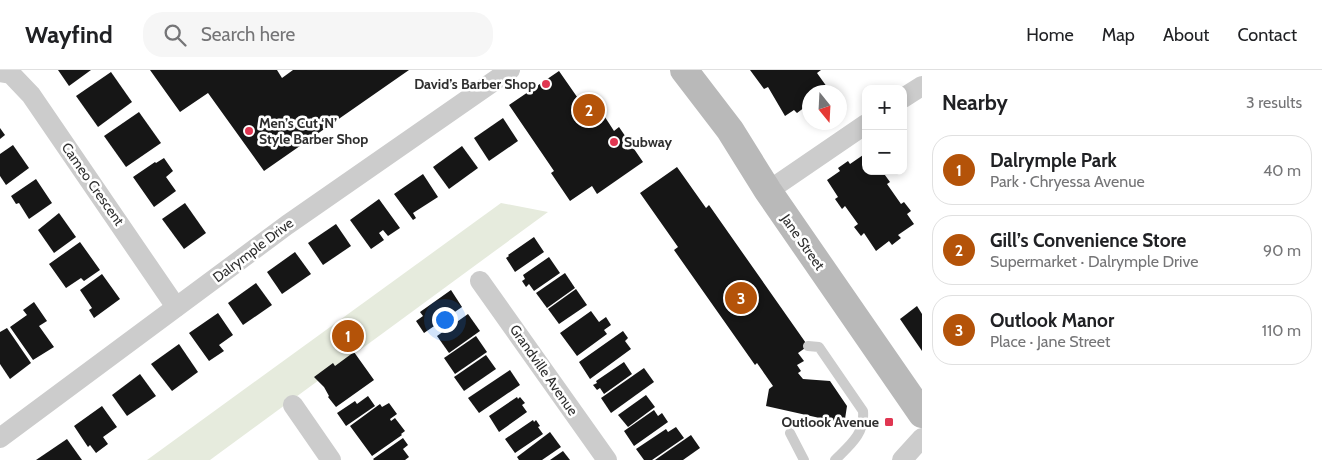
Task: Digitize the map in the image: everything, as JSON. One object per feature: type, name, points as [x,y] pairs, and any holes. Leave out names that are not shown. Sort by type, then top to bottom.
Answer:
[{"type":"main road","name":"Jane Street","points":[[684,70],[730,130],[768,191],[922,414]]},
{"type":"street","name":"Dalrymple Drive","points":[[0,438],[287,224],[510,70]]},
{"type":"street","name":"Cameo Crescent","points":[[0,72],[12,74],[31,95],[176,307]]},
{"type":"street","points":[[907,95],[922,86]]},
{"type":"street","points":[[768,191],[862,127]]},
{"type":"street","name":"Grandville Avenue","points":[[480,281],[608,460]]},
{"type":"street","points":[[293,405],[331,460]]},
{"type":"street","points":[[902,460],[922,438]]},
{"type":"lane","points":[[808,346],[819,346],[863,411],[864,422],[858,436],[836,460]]},
{"type":"lane","points":[[790,432],[804,460]]},
{"type":"shaded area","points":[[501,203],[548,212],[210,460],[147,460]]},
{"type":"building","points":[[58,70],[91,70],[69,86]]},
{"type":"building","points":[[150,70],[277,70],[282,78],[293,70],[409,70],[264,171],[208,93],[180,112]]},
{"type":"building","points":[[750,70],[821,70],[817,73],[826,85],[802,85],[802,109],[797,113],[794,110],[785,116],[768,87],[764,89]]},
{"type":"building","points":[[559,71],[582,104],[592,97],[614,131],[619,127],[643,162],[597,194],[592,186],[570,201],[551,173],[554,171],[509,105]]},
{"type":"building","points":[[111,72],[132,102],[98,127],[76,96]]},
{"type":"building","points":[[139,112],[161,143],[126,167],[104,136]]},
{"type":"building","points":[[503,118],[518,141],[489,161],[474,138]]},
{"type":"building","points":[[0,128],[5,135],[0,139]]},
{"type":"building","points":[[13,145],[29,168],[6,185],[0,176],[0,154]]},
{"type":"building","points":[[462,146],[478,168],[449,189],[433,167]]},
{"type":"building","points":[[862,156],[862,175],[885,175],[890,182],[887,184],[901,204],[904,202],[911,211],[907,214],[914,224],[898,235],[901,238],[892,245],[889,241],[876,251],[864,233],[861,236],[854,227],[858,224],[845,206],[842,209],[835,199],[838,197],[827,180],[840,171],[838,168],[848,161],[850,164]]},
{"type":"building","points":[[164,158],[173,171],[166,177],[176,191],[154,207],[133,177]]},
{"type":"building","points":[[677,167],[706,208],[709,205],[808,346],[798,353],[804,361],[797,365],[801,371],[798,373],[803,379],[830,381],[847,406],[845,419],[836,418],[833,421],[766,406],[769,389],[773,386],[757,363],[755,365],[674,250],[678,247],[640,193]]},
{"type":"building","points":[[423,174],[438,197],[413,213],[416,218],[413,220],[394,194]]},
{"type":"building","points":[[36,179],[52,203],[29,219],[19,203],[16,204],[11,196]]},
{"type":"building","points":[[379,199],[400,228],[388,236],[383,230],[379,233],[384,240],[371,249],[350,220]]},
{"type":"building","points":[[185,203],[206,233],[184,249],[162,219]]},
{"type":"building","points":[[59,213],[76,237],[54,253],[38,230]]},
{"type":"building","points":[[336,224],[351,246],[323,265],[308,243]]},
{"type":"building","points":[[534,237],[544,252],[515,272],[506,258]]},
{"type":"building","points":[[80,242],[100,270],[84,281],[81,278],[66,288],[49,264]]},
{"type":"building","points":[[295,252],[311,274],[282,294],[267,272]]},
{"type":"building","points":[[549,257],[560,273],[534,291],[529,284],[526,287],[522,281],[525,279],[523,275]]},
{"type":"building","points":[[565,273],[575,288],[547,308],[536,293]]},
{"type":"building","points":[[102,274],[120,299],[94,318],[89,310],[92,308],[80,290]]},
{"type":"building","points":[[256,283],[272,305],[243,325],[228,303]]},
{"type":"building","points":[[576,289],[587,305],[559,324],[548,309]]},
{"type":"building","points":[[451,290],[462,307],[424,333],[416,321],[423,316],[420,312]]},
{"type":"building","points":[[34,302],[47,321],[39,326],[54,347],[33,360],[10,327],[27,315],[23,310]]},
{"type":"building","points":[[917,306],[922,314],[922,351],[900,319]]},
{"type":"building","points":[[591,311],[599,322],[606,317],[611,325],[604,330],[607,334],[577,356],[560,333]]},
{"type":"building","points":[[218,313],[233,335],[219,345],[224,351],[209,361],[189,333]]},
{"type":"building","points":[[468,314],[480,331],[449,353],[437,336]]},
{"type":"building","points":[[7,328],[31,363],[10,379],[0,364],[0,332]]},
{"type":"building","points":[[623,331],[628,338],[625,341],[631,349],[590,379],[579,362]]},
{"type":"building","points":[[476,336],[487,352],[455,374],[444,358]]},
{"type":"building","points":[[179,344],[198,372],[172,391],[151,364]]},
{"type":"building","points":[[354,352],[374,380],[336,407],[328,397],[324,387],[314,377],[333,363],[335,366]]},
{"type":"building","points":[[486,355],[496,369],[464,391],[454,377]]},
{"type":"building","points":[[624,362],[632,374],[604,394],[600,388],[597,390],[593,385],[597,383],[596,381]]},
{"type":"building","points":[[644,368],[654,382],[611,413],[601,398]]},
{"type":"building","points":[[510,370],[520,385],[479,413],[468,398]]},
{"type":"building","points":[[140,374],[156,396],[127,416],[112,395]]},
{"type":"building","points":[[646,395],[655,407],[628,427],[618,415]]},
{"type":"building","points":[[368,396],[375,406],[346,426],[337,413],[355,401],[357,404]]},
{"type":"building","points":[[517,397],[518,399],[520,397],[525,403],[522,405],[527,412],[499,432],[489,416]]},
{"type":"building","points":[[389,403],[397,414],[390,419],[391,421],[395,418],[405,431],[372,456],[350,426],[380,404],[382,407]]},
{"type":"building","points":[[102,406],[117,427],[103,437],[108,444],[96,453],[90,445],[88,447],[74,426]]},
{"type":"building","points":[[654,410],[658,416],[662,413],[668,422],[634,446],[624,431]]},
{"type":"building","points":[[533,420],[534,422],[536,420],[543,434],[515,453],[505,439]]},
{"type":"building","points":[[676,427],[684,438],[652,460],[644,460],[636,449],[666,429],[668,432]]},
{"type":"building","points":[[550,432],[561,447],[542,460],[519,460],[517,457]]},
{"type":"building","points":[[691,435],[700,448],[683,460],[655,460]]},
{"type":"building","points":[[403,438],[408,445],[403,449],[409,457],[405,460],[373,459]]},
{"type":"building","points":[[67,439],[82,460],[36,460]]},
{"type":"building","points":[[563,451],[570,460],[550,460]]},
{"type":"place","name":"David’s Barber Shop","points":[[546,84]]},
{"type":"place","name":"Gill’s Convenience Store","points":[[589,110]]},
{"type":"place","name":"Men’s Cut ‘N’ Style Barber Shop","points":[[249,131]]},
{"type":"place","name":"Subway","points":[[614,142]]},
{"type":"place","name":"Outlook Manor","points":[[741,298]]},
{"type":"place","name":"Dalrymple Park","points":[[348,336]]},
{"type":"place","name":"Outlook Avenue","points":[[889,422]]}]
